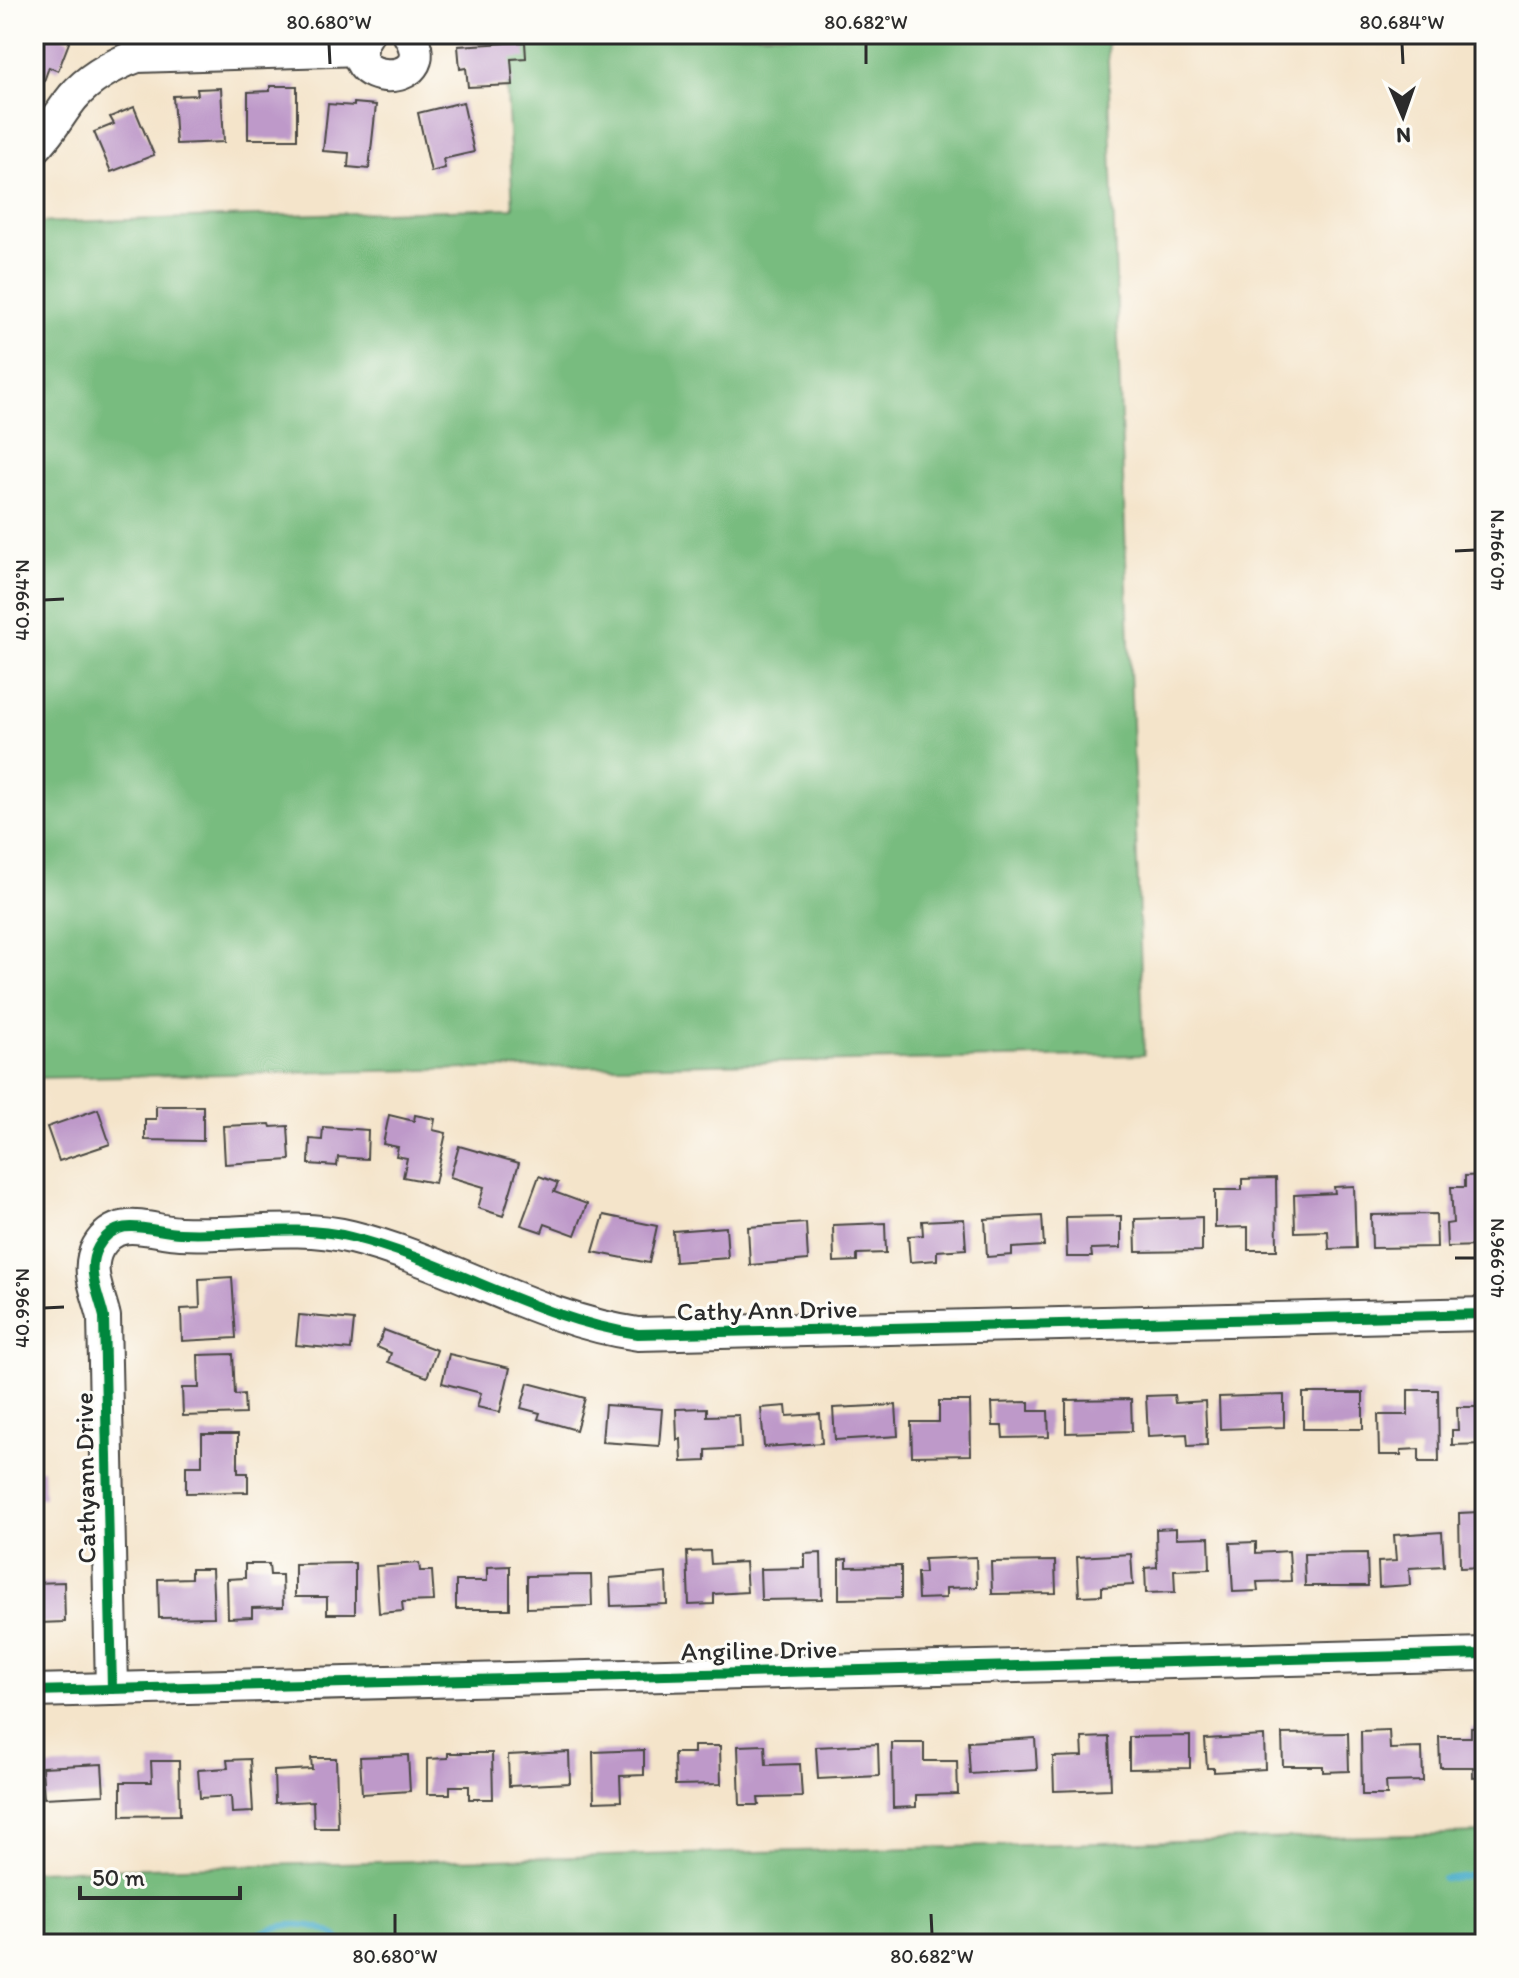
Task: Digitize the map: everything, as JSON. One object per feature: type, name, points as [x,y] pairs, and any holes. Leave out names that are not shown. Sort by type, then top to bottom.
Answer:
[{"type":"street","points":[[34,148],[74,95],[89,81],[112,65],[137,56],[364,42],[363,60],[369,70],[389,78],[409,68],[414,58],[415,46],[409,34]]},
{"type":"street","name":"Cathy Ann Drive","points":[[92,1268],[100,1244],[110,1233],[133,1225],[182,1234],[324,1232],[391,1249],[584,1323],[609,1330],[654,1335],[1485,1314]]},
{"type":"street","name":"Cathyann Drive","points":[[92,1268],[104,1317],[112,1689]]},
{"type":"street","name":"Angiline Drive","points":[[34,1691],[1485,1654]]},
{"type":"green space","points":[[504,34],[1107,34],[1144,1055],[34,1078],[34,223],[513,208]]},
{"type":"green space","points":[[1485,1833],[1485,1944],[34,1944],[34,1871]]},
{"type":"building","points":[[34,34],[55,34],[70,40],[58,71],[49,67],[44,81],[34,77]]},
{"type":"building","points":[[525,42],[526,58],[511,59],[513,85],[468,87],[466,68],[460,69],[458,46]]},
{"type":"building","points":[[270,86],[297,86],[297,139],[248,139],[248,92],[270,91]]},
{"type":"building","points":[[221,88],[224,142],[176,144],[173,96],[198,95],[197,89]]},
{"type":"building","points":[[463,102],[474,152],[443,159],[445,168],[431,172],[418,113]]},
{"type":"building","points":[[354,103],[376,105],[369,169],[348,167],[349,153],[323,151],[328,104],[354,106]]},
{"type":"building","points":[[134,107],[154,155],[111,172],[94,132],[114,124],[110,117]]},
{"type":"building","points":[[156,1106],[203,1106],[203,1141],[145,1140],[145,1119],[156,1119]]},
{"type":"building","points":[[98,1109],[110,1144],[59,1161],[47,1127]]},
{"type":"building","points":[[389,1115],[414,1121],[415,1115],[435,1119],[433,1130],[446,1133],[435,1183],[403,1177],[407,1158],[396,1156],[398,1147],[383,1144]]},
{"type":"building","points":[[270,1124],[271,1127],[288,1126],[290,1160],[225,1164],[223,1126]]},
{"type":"building","points":[[323,1127],[368,1130],[367,1159],[338,1157],[337,1166],[309,1164],[310,1139],[322,1140]]},
{"type":"building","points":[[459,1146],[519,1163],[503,1216],[478,1208],[484,1187],[450,1177]]},
{"type":"building","points":[[1485,1175],[1485,1225],[1479,1225],[1480,1246],[1447,1247],[1446,1224],[1453,1223],[1451,1187],[1465,1187],[1465,1176]]},
{"type":"building","points":[[539,1176],[558,1183],[554,1192],[587,1204],[575,1235],[545,1224],[542,1232],[521,1225]]},
{"type":"building","points":[[1276,1178],[1277,1250],[1248,1250],[1248,1227],[1215,1228],[1215,1190],[1242,1190],[1242,1179]]},
{"type":"building","points":[[1354,1186],[1356,1248],[1329,1249],[1328,1231],[1295,1232],[1294,1195],[1335,1193],[1334,1187]]},
{"type":"building","points":[[1436,1214],[1437,1247],[1372,1248],[1371,1215]]},
{"type":"building","points":[[604,1215],[657,1226],[649,1263],[593,1252]]},
{"type":"building","points":[[1042,1216],[1044,1246],[1012,1248],[1012,1255],[987,1257],[985,1219]]},
{"type":"building","points":[[1121,1216],[1121,1248],[1091,1249],[1092,1257],[1067,1257],[1066,1217]]},
{"type":"building","points":[[1202,1217],[1202,1251],[1136,1252],[1135,1219]]},
{"type":"building","points":[[964,1219],[966,1249],[937,1251],[937,1260],[910,1262],[908,1236],[923,1235],[922,1221]]},
{"type":"building","points":[[806,1223],[808,1260],[750,1265],[748,1227]]},
{"type":"building","points":[[885,1223],[886,1253],[857,1254],[857,1261],[834,1262],[833,1225]]},
{"type":"building","points":[[726,1227],[728,1258],[675,1262],[673,1231]]},
{"type":"building","points":[[232,1277],[236,1338],[182,1341],[181,1309],[200,1308],[199,1279]]},
{"type":"building","points":[[299,1315],[354,1320],[351,1350],[296,1345]]},
{"type":"building","points":[[384,1330],[437,1350],[427,1377],[388,1362],[391,1353],[377,1347]]},
{"type":"building","points":[[233,1354],[235,1395],[244,1394],[245,1414],[183,1416],[182,1388],[199,1388],[198,1355]]},
{"type":"building","points":[[449,1354],[510,1368],[500,1412],[477,1407],[481,1393],[442,1383]]},
{"type":"building","points":[[528,1383],[585,1398],[576,1430],[538,1419],[540,1413],[521,1408]]},
{"type":"building","points":[[1479,1388],[1485,1388],[1485,1444],[1452,1445],[1452,1430],[1458,1430],[1457,1407],[1479,1407]]},
{"type":"building","points":[[1408,1390],[1438,1390],[1439,1462],[1419,1462],[1419,1449],[1401,1450],[1401,1455],[1379,1455],[1378,1415],[1408,1415]]},
{"type":"building","points":[[1303,1393],[1363,1393],[1363,1429],[1303,1429]]},
{"type":"building","points":[[1174,1395],[1175,1403],[1205,1401],[1207,1445],[1188,1446],[1187,1434],[1148,1436],[1146,1396]]},
{"type":"building","points":[[1284,1395],[1284,1427],[1220,1429],[1219,1397]]},
{"type":"building","points":[[1131,1399],[1132,1431],[1066,1433],[1066,1400]]},
{"type":"building","points":[[939,1401],[970,1401],[971,1455],[912,1456],[911,1422],[939,1422]]},
{"type":"building","points":[[1029,1402],[1029,1411],[1048,1411],[1049,1437],[1003,1438],[1002,1426],[993,1426],[992,1403]]},
{"type":"building","points":[[605,1405],[662,1409],[659,1446],[602,1442]]},
{"type":"building","points":[[896,1405],[898,1436],[835,1440],[833,1408]]},
{"type":"building","points":[[786,1406],[787,1416],[820,1414],[822,1443],[764,1447],[761,1408]]},
{"type":"building","points":[[707,1408],[707,1416],[739,1415],[741,1448],[706,1450],[706,1461],[682,1462],[681,1439],[677,1440],[676,1409]]},
{"type":"building","points":[[202,1434],[238,1434],[238,1473],[248,1473],[248,1492],[186,1493],[186,1466],[202,1466]]},
{"type":"building","points":[[34,1469],[43,1469],[44,1498],[34,1498]]},
{"type":"building","points":[[1479,1512],[1480,1533],[1485,1533],[1485,1567],[1460,1568],[1459,1513]]},
{"type":"building","points":[[1176,1528],[1176,1538],[1209,1537],[1210,1569],[1174,1570],[1175,1592],[1146,1593],[1145,1568],[1157,1567],[1156,1529]]},
{"type":"building","points":[[1442,1532],[1444,1566],[1409,1568],[1410,1585],[1379,1587],[1378,1562],[1396,1561],[1394,1535]]},
{"type":"building","points":[[1256,1542],[1256,1553],[1289,1551],[1291,1581],[1257,1582],[1258,1591],[1233,1592],[1230,1543]]},
{"type":"building","points":[[710,1551],[711,1564],[745,1562],[747,1592],[714,1594],[714,1604],[689,1605],[687,1552]]},
{"type":"building","points":[[821,1553],[822,1599],[761,1600],[760,1569],[805,1568],[805,1554]]},
{"type":"building","points":[[1367,1553],[1368,1586],[1305,1586],[1304,1554]]},
{"type":"building","points":[[1131,1554],[1133,1585],[1102,1587],[1102,1595],[1079,1596],[1077,1557]]},
{"type":"building","points":[[976,1557],[977,1587],[946,1588],[946,1598],[918,1599],[917,1573],[925,1573],[924,1559]]},
{"type":"building","points":[[847,1559],[847,1567],[901,1566],[901,1598],[839,1599],[839,1560]]},
{"type":"building","points":[[1055,1561],[1056,1593],[992,1594],[991,1562]]},
{"type":"building","points":[[355,1563],[355,1614],[327,1614],[327,1597],[295,1597],[295,1564]]},
{"type":"building","points":[[419,1563],[420,1571],[432,1571],[434,1601],[402,1602],[403,1611],[379,1613],[376,1566]]},
{"type":"building","points":[[245,1564],[269,1564],[270,1575],[282,1575],[283,1607],[252,1608],[252,1617],[228,1618],[227,1579],[245,1578]]},
{"type":"building","points":[[510,1566],[510,1609],[456,1609],[456,1581],[487,1581],[487,1567]]},
{"type":"building","points":[[191,1569],[212,1569],[214,1617],[159,1618],[158,1579],[191,1578]]},
{"type":"building","points":[[666,1573],[667,1604],[611,1606],[610,1578]]},
{"type":"building","points":[[591,1575],[592,1606],[527,1608],[527,1576]]},
{"type":"building","points":[[64,1582],[65,1622],[39,1623],[39,1612],[34,1612],[34,1583]]},
{"type":"building","points":[[1485,1727],[1485,1777],[1473,1778],[1473,1767],[1440,1767],[1439,1737],[1471,1737],[1471,1728]]},
{"type":"building","points":[[1389,1730],[1390,1749],[1422,1748],[1423,1781],[1386,1782],[1387,1795],[1362,1795],[1361,1731]]},
{"type":"building","points":[[1348,1733],[1349,1771],[1323,1772],[1323,1766],[1283,1766],[1282,1734]]},
{"type":"building","points":[[1190,1736],[1190,1768],[1129,1769],[1129,1737]]},
{"type":"building","points":[[1264,1736],[1265,1769],[1214,1772],[1214,1768],[1207,1768],[1205,1739]]},
{"type":"building","points":[[1109,1737],[1111,1789],[1054,1791],[1053,1757],[1083,1756],[1082,1738]]},
{"type":"building","points":[[1035,1738],[1037,1770],[970,1774],[968,1742]]},
{"type":"building","points":[[892,1743],[924,1743],[924,1761],[957,1761],[958,1794],[916,1795],[916,1807],[893,1808]]},
{"type":"building","points":[[878,1744],[879,1776],[818,1779],[816,1747]]},
{"type":"building","points":[[765,1745],[766,1765],[800,1764],[802,1797],[758,1798],[759,1805],[740,1805],[738,1746]]},
{"type":"building","points":[[694,1746],[720,1746],[721,1784],[675,1785],[674,1753],[694,1753]]},
{"type":"building","points":[[644,1750],[644,1775],[620,1776],[621,1801],[594,1802],[593,1752]]},
{"type":"building","points":[[569,1752],[570,1783],[509,1786],[508,1755]]},
{"type":"building","points":[[448,1753],[492,1753],[493,1799],[469,1799],[469,1786],[450,1786],[450,1794],[427,1794],[427,1759],[448,1758]]},
{"type":"building","points":[[408,1755],[410,1791],[362,1794],[360,1757]]},
{"type":"building","points":[[311,1758],[336,1758],[338,1828],[314,1828],[313,1801],[275,1803],[274,1771],[312,1769]]},
{"type":"building","points":[[250,1759],[253,1812],[232,1813],[231,1796],[200,1798],[198,1770],[228,1768],[227,1760]]},
{"type":"building","points":[[151,1761],[179,1761],[180,1815],[121,1816],[121,1782],[152,1782]]},
{"type":"building","points":[[102,1764],[104,1795],[44,1798],[42,1767]]},
{"type":"waterway","points":[[1443,1879],[1485,1874]]},
{"type":"waterway","points":[[236,1944],[273,1928],[295,1925],[322,1929],[342,1944]]},
{"type":"cycle path","points":[[112,1689],[104,1317],[94,1282],[93,1264],[98,1247],[106,1237],[125,1227],[201,1233],[309,1231],[351,1237],[423,1260],[565,1316],[638,1334],[1485,1314]]},
{"type":"cycle path","points":[[34,1691],[1485,1654]]}]
